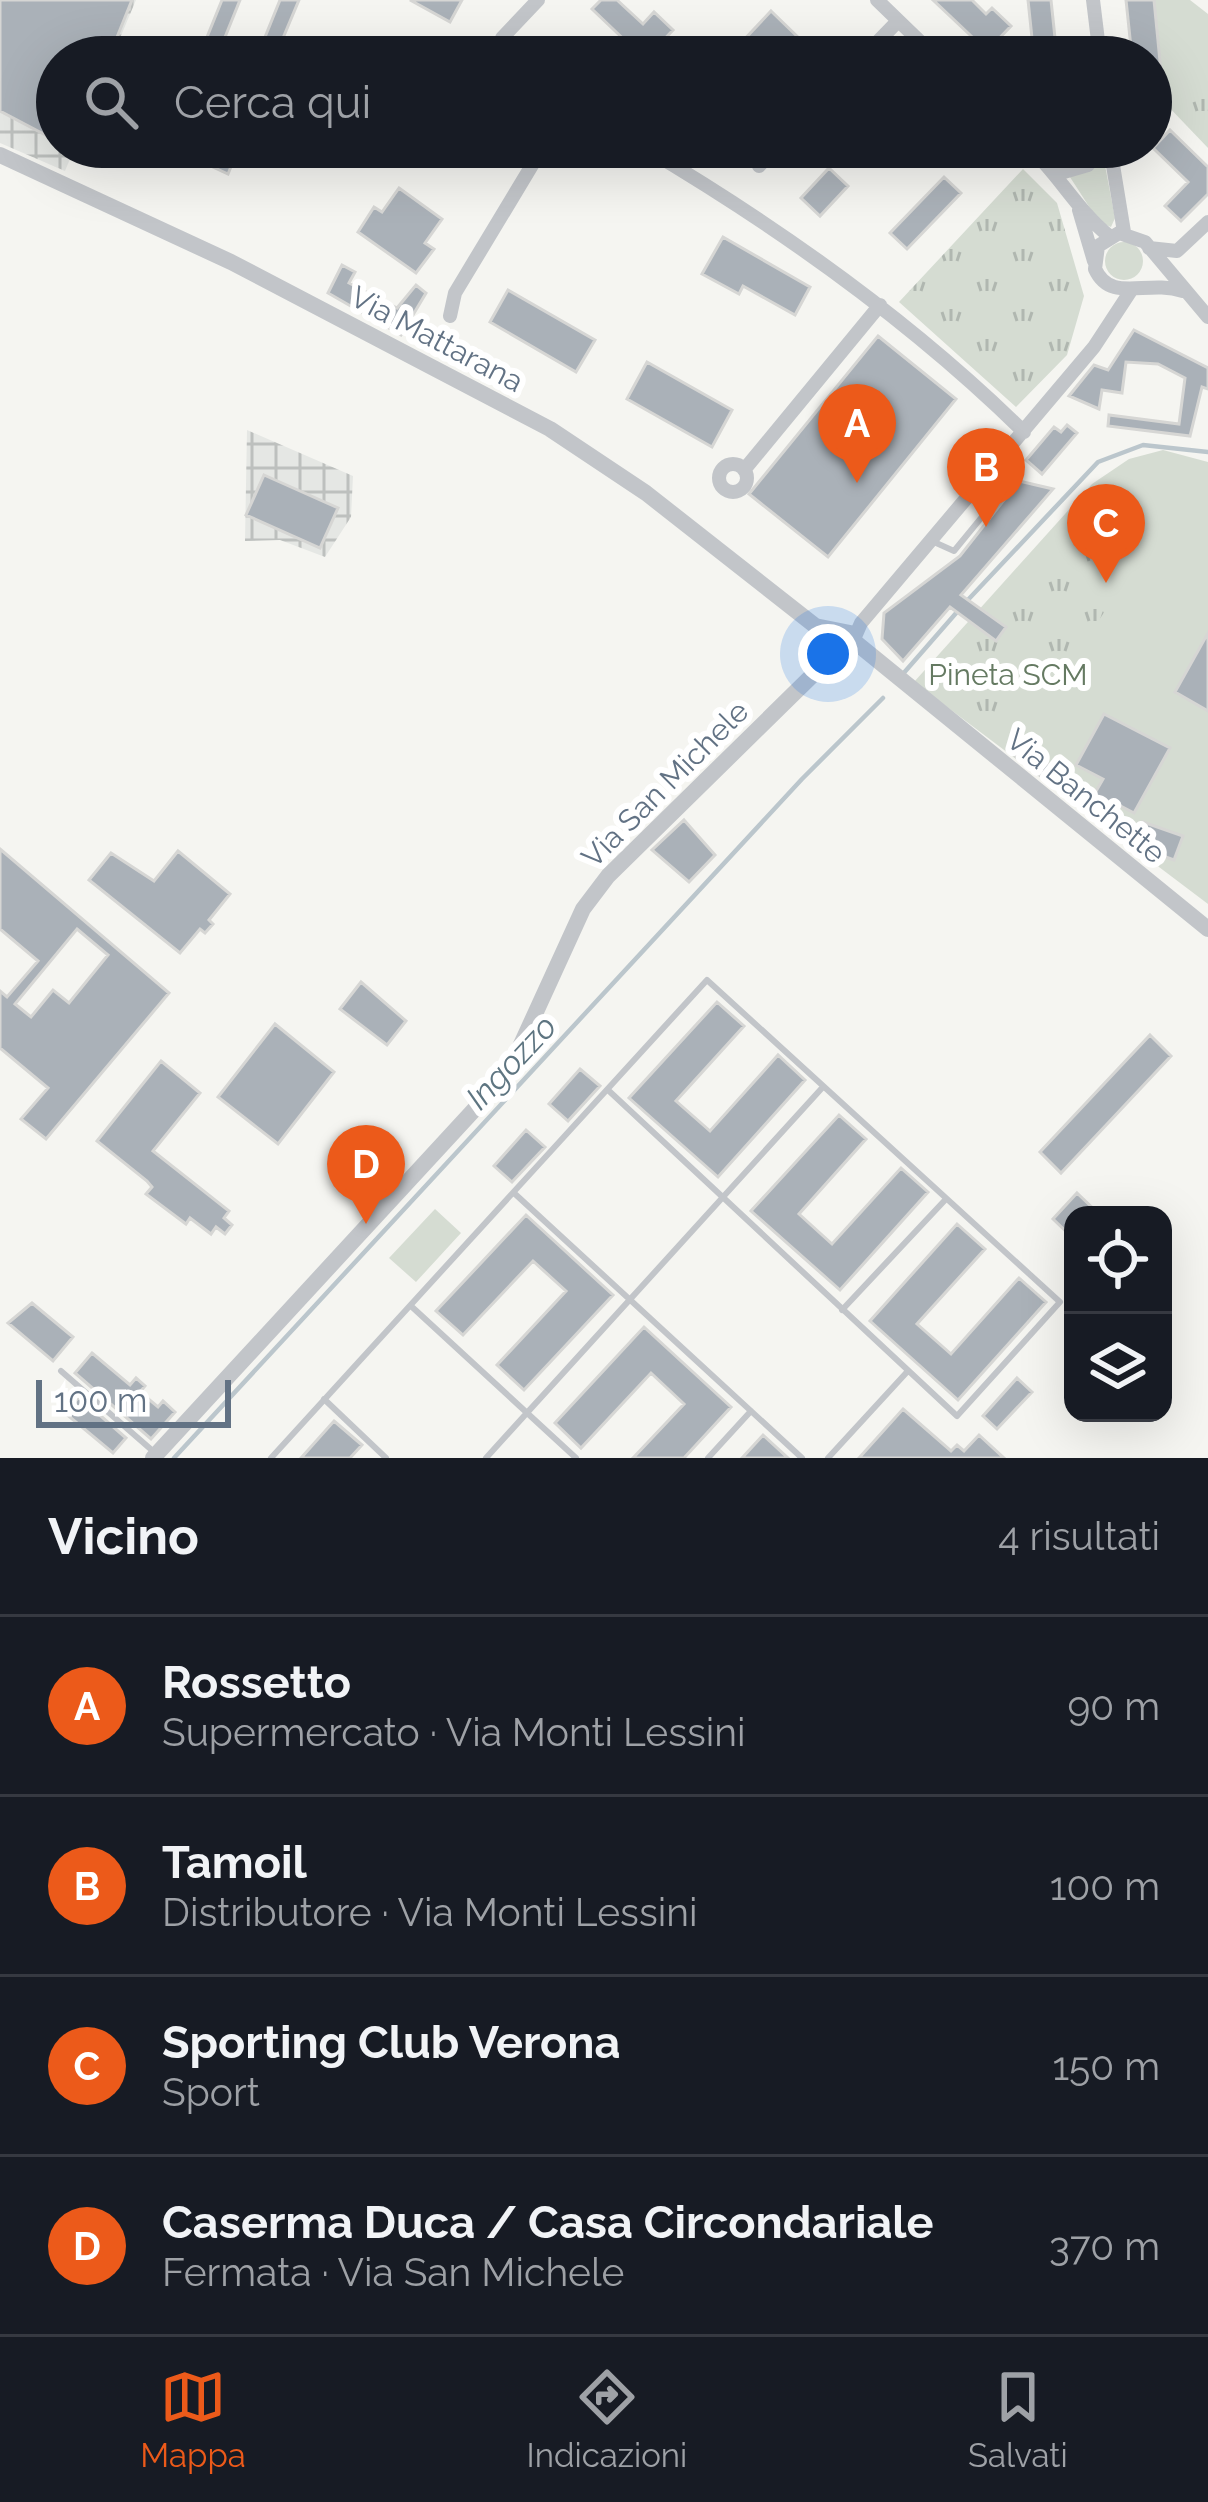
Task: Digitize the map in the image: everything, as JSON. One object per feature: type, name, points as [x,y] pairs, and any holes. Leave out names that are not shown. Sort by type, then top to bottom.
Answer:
[{"type":"street","points":[[504,36],[538,0]]},
{"type":"street","points":[[877,0],[914,36]]},
{"type":"street","points":[[1093,0],[1097,36]]},
{"type":"street","points":[[883,36],[898,21]]},
{"type":"street","name":"Via Mattarana","points":[[0,155],[231,262],[550,429],[646,493],[815,626],[844,642]]},
{"type":"street","points":[[450,316],[455,293],[530,168]]},
{"type":"street","points":[[678,168],[880,305],[957,367],[1024,432]]},
{"type":"street","points":[[1051,168],[1079,210],[1103,283],[1106,324]]},
{"type":"street","points":[[1057,174],[1078,168]]},
{"type":"street","points":[[1094,260],[1116,234],[1108,168]]},
{"type":"street","points":[[1079,210],[1150,252],[1208,317]]},
{"type":"street","points":[[1150,252],[1177,251],[1208,222]]},
{"type":"street","points":[[844,642],[1094,347],[1106,324],[1150,272],[1150,252]]},
{"type":"street","points":[[1103,283],[1183,291]]},
{"type":"street","points":[[744,470],[880,305]]},
{"type":"street","name":"Via Banchette","points":[[844,642],[874,660],[1208,928]]},
{"type":"street","name":"Via San Michele","points":[[155,1456],[508,1072],[583,909],[608,876],[844,642]]},
{"type":"lane","points":[[931,539],[954,551],[1004,490],[990,471]]},
{"type":"lane","points":[[271,1458],[707,980],[1060,1302],[957,1416],[608,1090]]},
{"type":"lane","points":[[486,1458],[823,1087]]},
{"type":"lane","points":[[514,1193],[802,1458]]},
{"type":"lane","points":[[842,1310],[946,1199]]},
{"type":"lane","points":[[410,1306],[576,1458]]},
{"type":"lane","points":[[61,1370],[155,1456]]},
{"type":"lane","points":[[833,1456],[908,1372]]},
{"type":"lane","points":[[323,1400],[386,1458]]},
{"type":"lane","points":[[708,1458],[751,1412]]},
{"type":"shaded area","points":[[0,0],[136,0],[121,36],[36,36],[36,159],[0,143]]},
{"type":"shaded area","points":[[247,430],[353,476],[351,517],[325,557],[280,540],[245,541]]},
{"type":"green space","points":[[1154,0],[1190,0],[1208,14],[1208,148],[1172,110],[1172,36],[1158,36]]},
{"type":"green space","points":[[1208,63],[1208,137],[1187,116],[1184,88]]},
{"type":"green space","points":[[1105,168],[1115,218],[1111,227],[1099,222],[1068,174]]},
{"type":"green space","points":[[1023,169],[1057,203],[1084,296],[1067,355],[1016,407],[899,302]]},
{"type":"green space","points":[[1124,242],[1137,248],[1143,261],[1137,274],[1124,280],[1111,274],[1105,261],[1111,248]]},
{"type":"green space","points":[[1163,450],[1208,462],[1208,904],[914,682],[1092,484],[1129,459]]},
{"type":"green space","name":"Pineta SCM","points":[[1103,496],[1140,529],[1103,614],[1019,741],[940,680]]},
{"type":"green space","points":[[435,1209],[461,1233],[416,1282],[389,1258]]},
{"type":"building","points":[[0,0],[132,0],[117,36],[36,36],[36,130],[0,111]]},
{"type":"building","points":[[222,0],[240,0],[225,36],[207,36]]},
{"type":"building","points":[[280,0],[299,0],[284,36],[265,36]]},
{"type":"building","points":[[410,0],[462,0],[450,22]]},
{"type":"building","points":[[601,0],[617,0],[643,24],[654,12],[673,30],[667,36],[620,36],[592,9]]},
{"type":"building","points":[[933,0],[972,0],[986,14],[992,8],[1011,26],[1001,36],[971,36]]},
{"type":"building","points":[[1028,0],[1051,0],[1055,36],[1032,36]]},
{"type":"building","points":[[1126,0],[1154,0],[1158,36],[1130,36]]},
{"type":"building","points":[[771,11],[797,36],[748,36]]},
{"type":"building","points":[[1172,132],[1208,167],[1208,194],[1181,221],[1165,206],[1188,182],[1172,166]]},
{"type":"building","points":[[829,168],[848,186],[820,216],[801,198]]},
{"type":"building","points":[[944,177],[961,193],[907,249],[890,233]]},
{"type":"building","points":[[399,188],[442,219],[425,243],[434,249],[416,273],[358,232],[374,207],[382,212]]},
{"type":"building","points":[[723,237],[810,287],[795,315],[743,286],[739,294],[702,274]]},
{"type":"building","points":[[342,265],[355,272],[349,283],[397,308],[416,285],[426,293],[401,335],[328,293]]},
{"type":"building","points":[[508,290],[595,340],[576,372],[490,322]]},
{"type":"building","points":[[1134,330],[1208,368],[1208,389],[1202,387],[1190,436],[1108,426],[1109,415],[1179,424],[1185,378],[1158,364],[1126,362],[1122,393],[1102,390],[1099,409],[1069,396],[1094,365],[1108,370]]},
{"type":"building","points":[[878,336],[956,399],[828,557],[749,494]]},
{"type":"building","points":[[647,362],[732,410],[712,447],[627,399]]},
{"type":"building","points":[[1067,425],[1077,433],[1042,474],[1026,460],[1054,427],[1061,432]]},
{"type":"building","points":[[264,475],[338,508],[320,548],[246,515]]},
{"type":"building","points":[[1019,481],[1053,489],[961,595],[1006,627],[996,641],[950,607],[903,661],[882,639],[884,613],[960,556]]},
{"type":"building","points":[[1208,633],[1208,711],[1175,692]]},
{"type":"building","points":[[1104,714],[1170,748],[1134,813],[1111,801],[1100,819],[1088,805],[1103,779],[1076,765]]},
{"type":"building","points":[[1022,742],[1071,782],[1062,793],[1013,754]]},
{"type":"building","points":[[684,820],[715,855],[689,882],[652,850]]},
{"type":"building","points":[[1143,822],[1183,836],[1174,860],[1135,846]]},
{"type":"building","points":[[0,849],[169,993],[46,1139],[21,1119],[48,1088],[0,1048],[0,991],[7,997],[38,961],[0,929]],"holes":[[[77,929],[108,955],[69,1003],[53,990],[31,1017],[15,1004]]]},
{"type":"building","points":[[178,851],[230,894],[209,920],[213,924],[205,933],[200,929],[180,953],[89,880],[111,853],[154,881]]},
{"type":"building","points":[[361,982],[406,1021],[387,1045],[340,1009]]},
{"type":"building","points":[[717,1002],[744,1026],[676,1101],[710,1131],[778,1055],[805,1080],[718,1177],[629,1098]]},
{"type":"building","points":[[275,1024],[334,1072],[278,1144],[218,1097]]},
{"type":"building","points":[[1150,1035],[1171,1056],[1061,1173],[1040,1152]]},
{"type":"building","points":[[161,1061],[200,1093],[153,1151],[229,1211],[224,1218],[232,1225],[225,1234],[216,1227],[211,1234],[190,1218],[186,1224],[146,1194],[152,1187],[147,1181],[97,1141]]},
{"type":"building","points":[[580,1069],[600,1086],[568,1121],[549,1104]]},
{"type":"building","points":[[839,1115],[866,1139],[799,1214],[832,1244],[901,1168],[928,1192],[840,1290],[751,1211]]},
{"type":"building","points":[[526,1130],[545,1147],[512,1182],[494,1166]]},
{"type":"building","points":[[1077,1193],[1091,1206],[1065,1206]]},
{"type":"building","points":[[1064,1207],[1064,1229],[1053,1219]]},
{"type":"building","points":[[526,1215],[613,1295],[524,1390],[497,1365],[566,1291],[533,1261],[463,1335],[436,1311]]},
{"type":"building","points":[[957,1224],[985,1249],[917,1324],[951,1354],[1019,1278],[1046,1302],[958,1400],[870,1321]]},
{"type":"building","points":[[32,1303],[73,1337],[53,1361],[8,1323]]},
{"type":"building","points":[[644,1327],[731,1407],[684,1458],[633,1458],[684,1404],[651,1373],[581,1448],[555,1423]]},
{"type":"building","points":[[92,1353],[130,1385],[136,1378],[145,1386],[140,1392],[158,1407],[163,1401],[175,1412],[151,1439],[75,1373]]},
{"type":"building","points":[[1017,1378],[1032,1392],[997,1429],[983,1416]]},
{"type":"building","points":[[79,1397],[126,1438],[113,1453],[65,1413]]},
{"type":"building","points":[[903,1409],[951,1451],[957,1445],[964,1451],[979,1435],[1004,1458],[859,1458]]},
{"type":"building","points":[[334,1421],[362,1445],[350,1458],[301,1458]]},
{"type":"building","points":[[763,1435],[788,1458],[742,1458]]},
{"type":"waterway","name":"Ingozzo","points":[[965,603],[1098,462],[1143,445],[1208,452]]},
{"type":"waterway","name":"Ingozzo","points":[[902,675],[957,612]]},
{"type":"waterway","name":"Ingozzo","points":[[174,1458],[802,779],[883,698]]},
{"type":"place","name":"Rossetto","points":[[857,483]]},
{"type":"place","name":"Tamoil","points":[[986,527]]},
{"type":"place","name":"Sporting Club Verona","points":[[1106,583]]},
{"type":"place","name":"Caserma Duca / Casa Circondariale","points":[[366,1224]]}]
